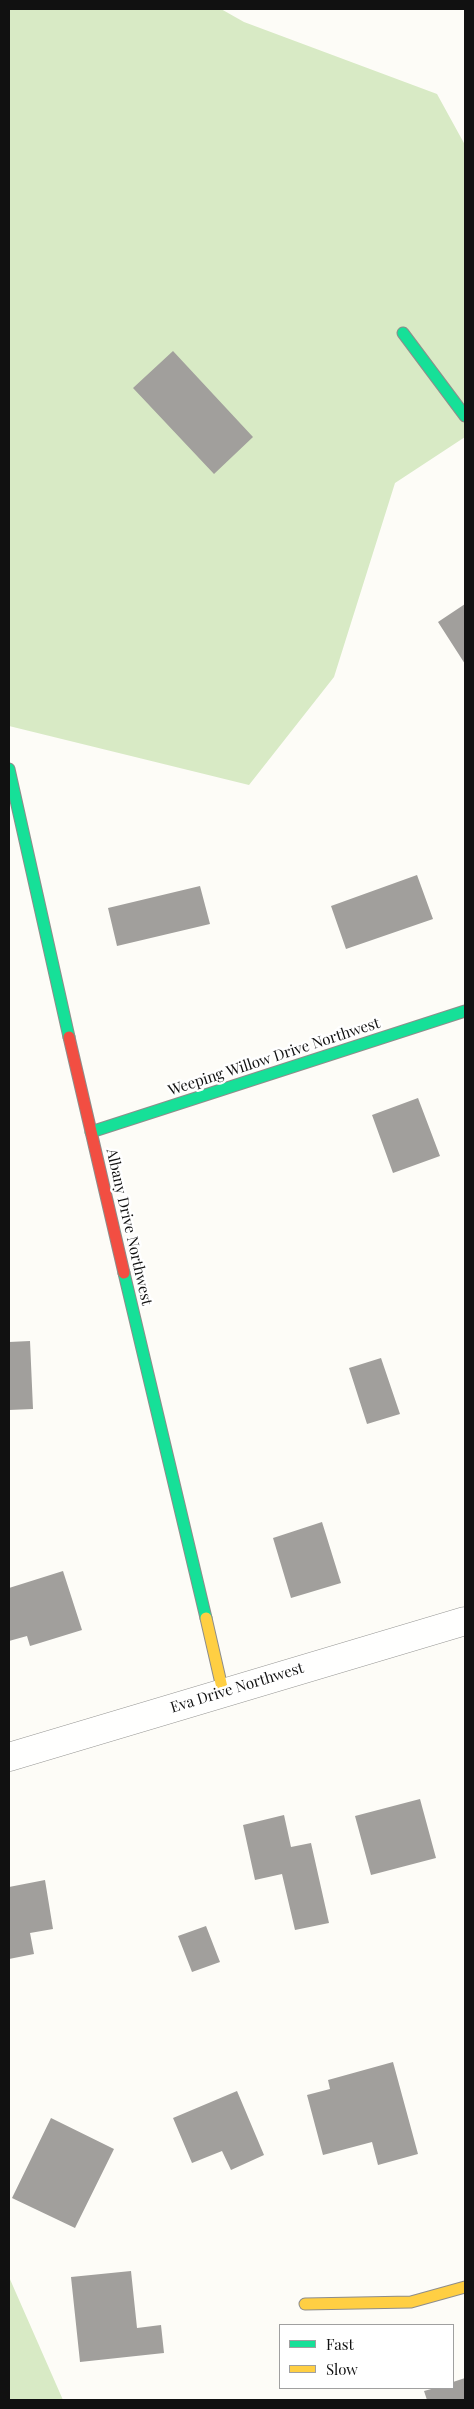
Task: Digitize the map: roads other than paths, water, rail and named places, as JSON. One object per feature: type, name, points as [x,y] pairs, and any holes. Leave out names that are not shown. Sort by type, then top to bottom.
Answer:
[{"type":"street","points":[[403,333],[465,416]]},
{"type":"street","name":"Albany Drive Northwest","points":[[9,769],[91,1132],[223,1692]]},
{"type":"street","name":"Weeping Willow Drive Northwest","points":[[91,1132],[465,1011]]},
{"type":"street","name":"Eva Drive Northwest","points":[[9,1757],[465,1621]]},
{"type":"street","points":[[305,2304],[411,2302],[465,2287]]}]
